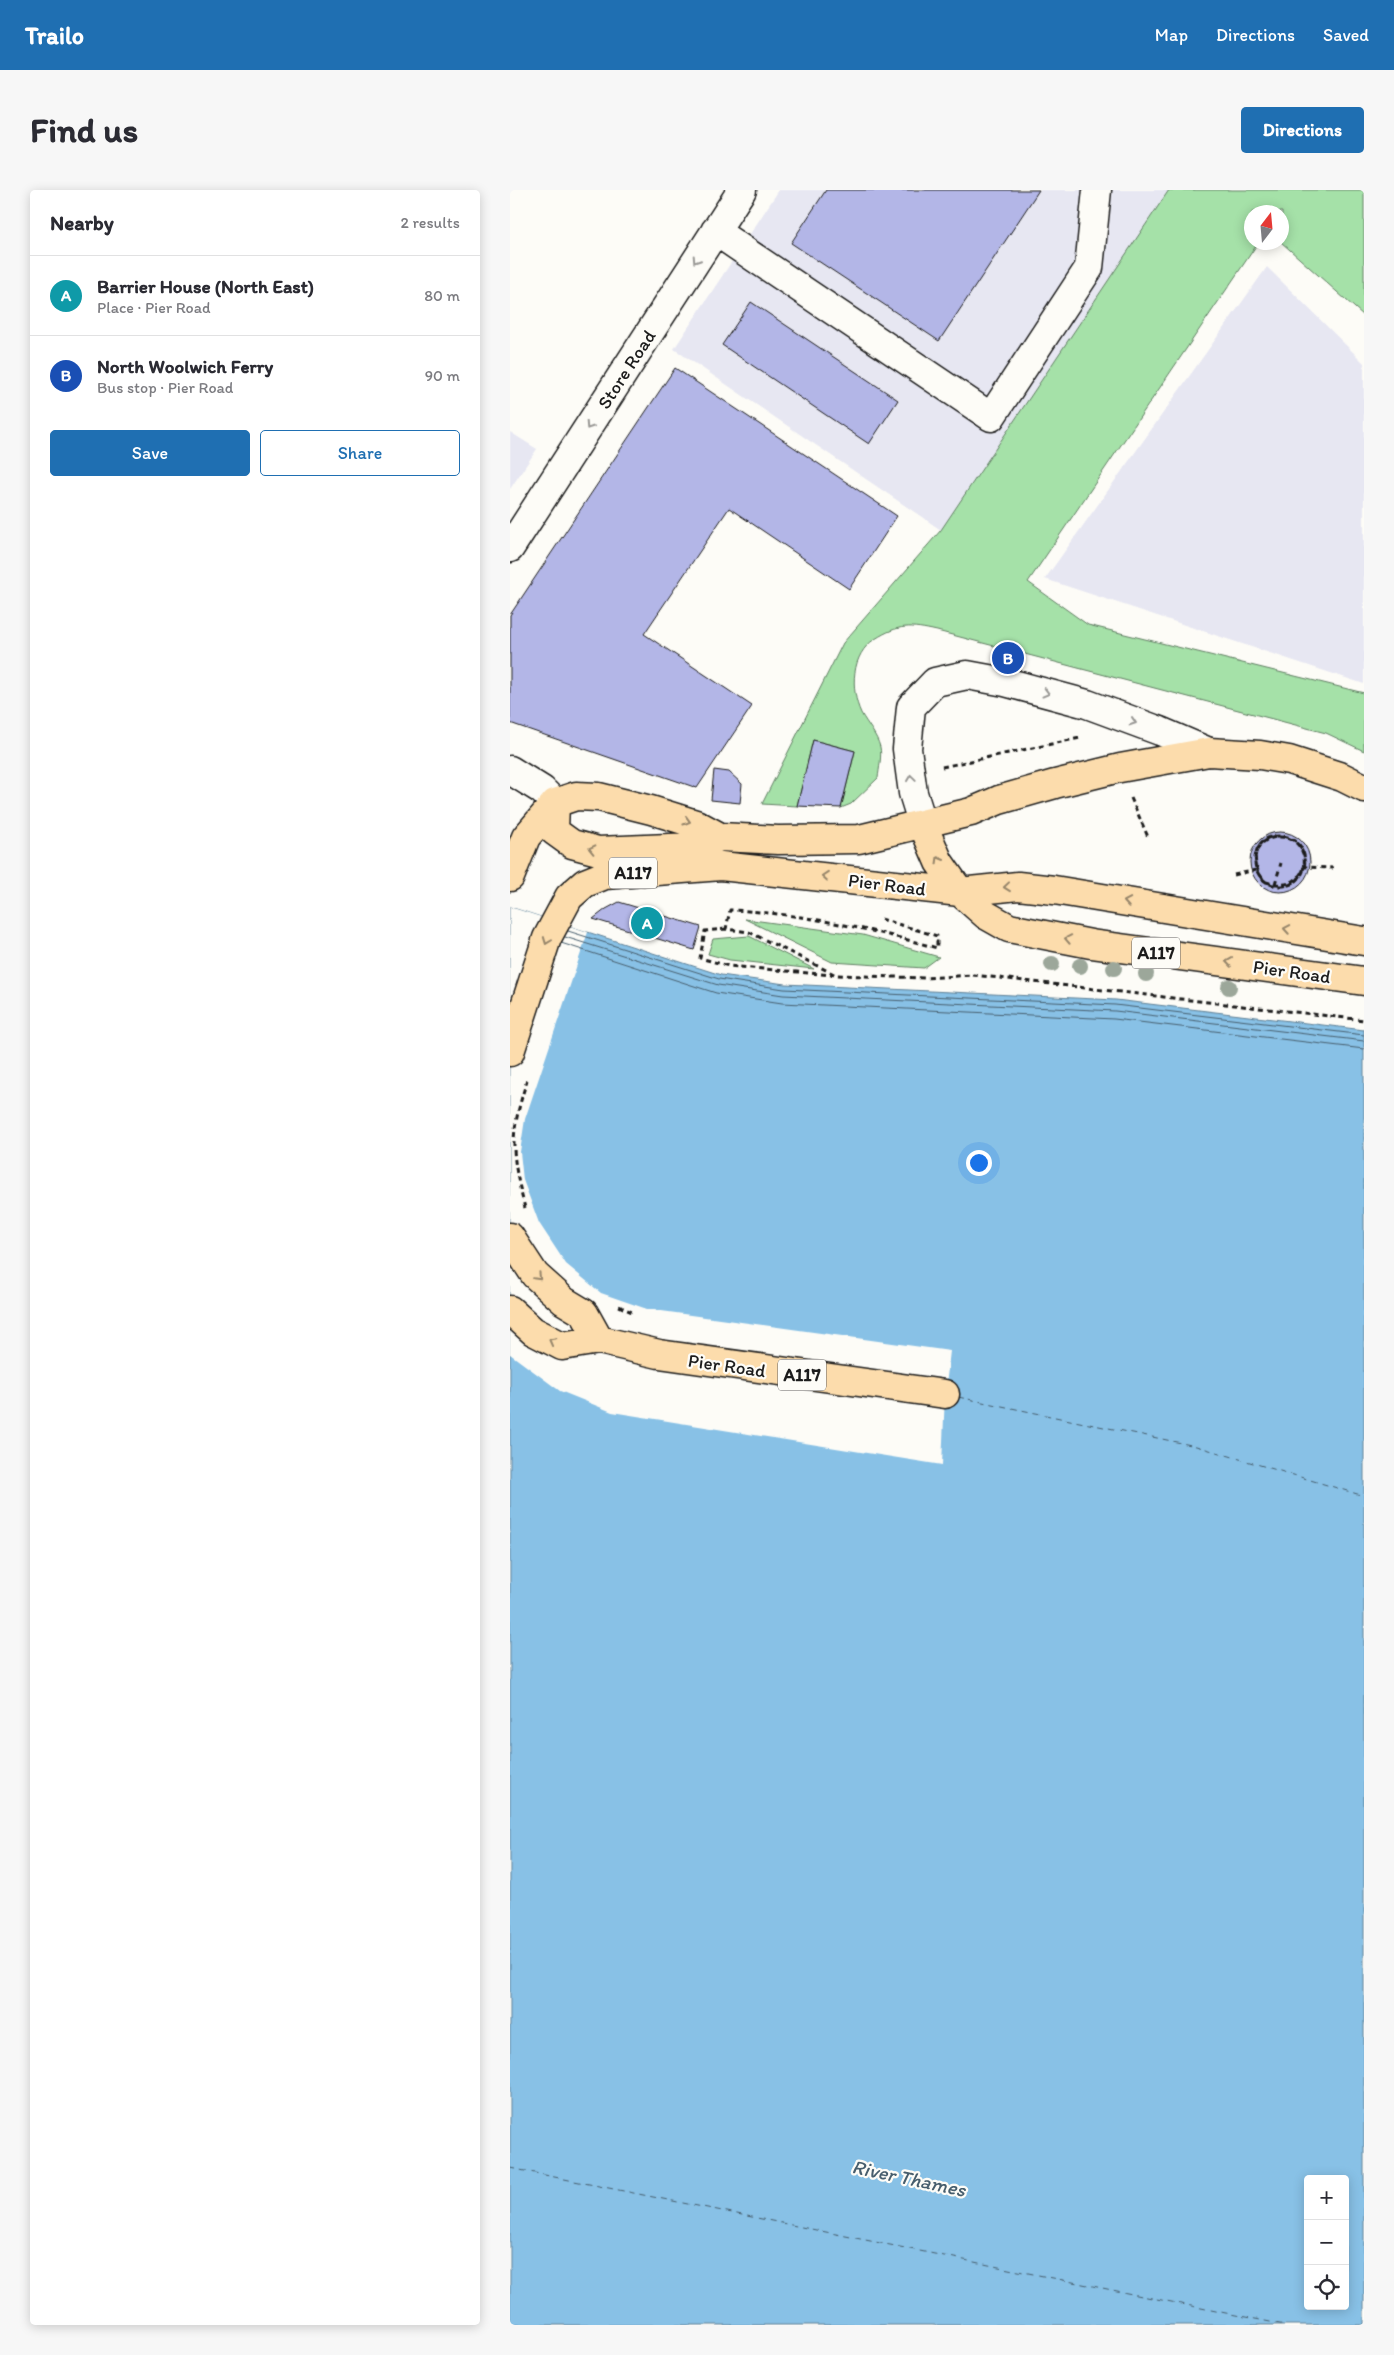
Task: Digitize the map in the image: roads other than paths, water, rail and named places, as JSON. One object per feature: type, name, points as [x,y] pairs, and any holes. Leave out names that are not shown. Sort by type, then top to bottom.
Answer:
[{"type":"highway","points":[[556,803],[554,831],[572,844],[598,851],[692,847],[720,837],[778,840],[859,840],[971,812],[1000,800],[1055,784],[1120,768],[1209,752],[1260,755],[1289,760],[1342,776],[1364,788]]},
{"type":"highway","points":[[510,877],[526,837],[556,803],[576,796],[599,797],[696,824],[720,837]]},
{"type":"highway","points":[[923,825],[939,862],[960,892],[1018,886],[1054,890],[1364,942]]},
{"type":"highway","name":"Pier Road","points":[[510,1052],[548,938],[569,897],[585,884],[605,875],[721,866],[960,892],[986,915],[1011,928],[1092,944],[1364,981]]},
{"type":"highway","points":[[510,1237],[534,1275],[564,1301],[584,1313],[599,1340]]},
{"type":"highway","name":"Pier Road","points":[[510,1310],[533,1331],[562,1346],[599,1340],[669,1356],[945,1394]]},
{"type":"street","name":"Store Road","points":[[510,548],[742,190]]},
{"type":"street","points":[[715,232],[991,418],[1089,268],[1097,190]]},
{"type":"street","points":[[923,825],[913,793],[907,749],[911,707],[935,682],[967,675],[1005,682],[1087,704],[1160,731],[1209,752]]},
{"type":"street","points":[[510,770],[542,790],[556,803]]},
{"type":"water","name":"River Thames","points":[[510,907],[721,975],[785,984],[1116,1000],[1364,1030],[1364,2325],[510,2325]]},
{"type":"place","name":"North Woolwich Ferry","points":[[1008,658]]},
{"type":"place","name":"Barrier House (North East)","points":[[647,923]]}]
